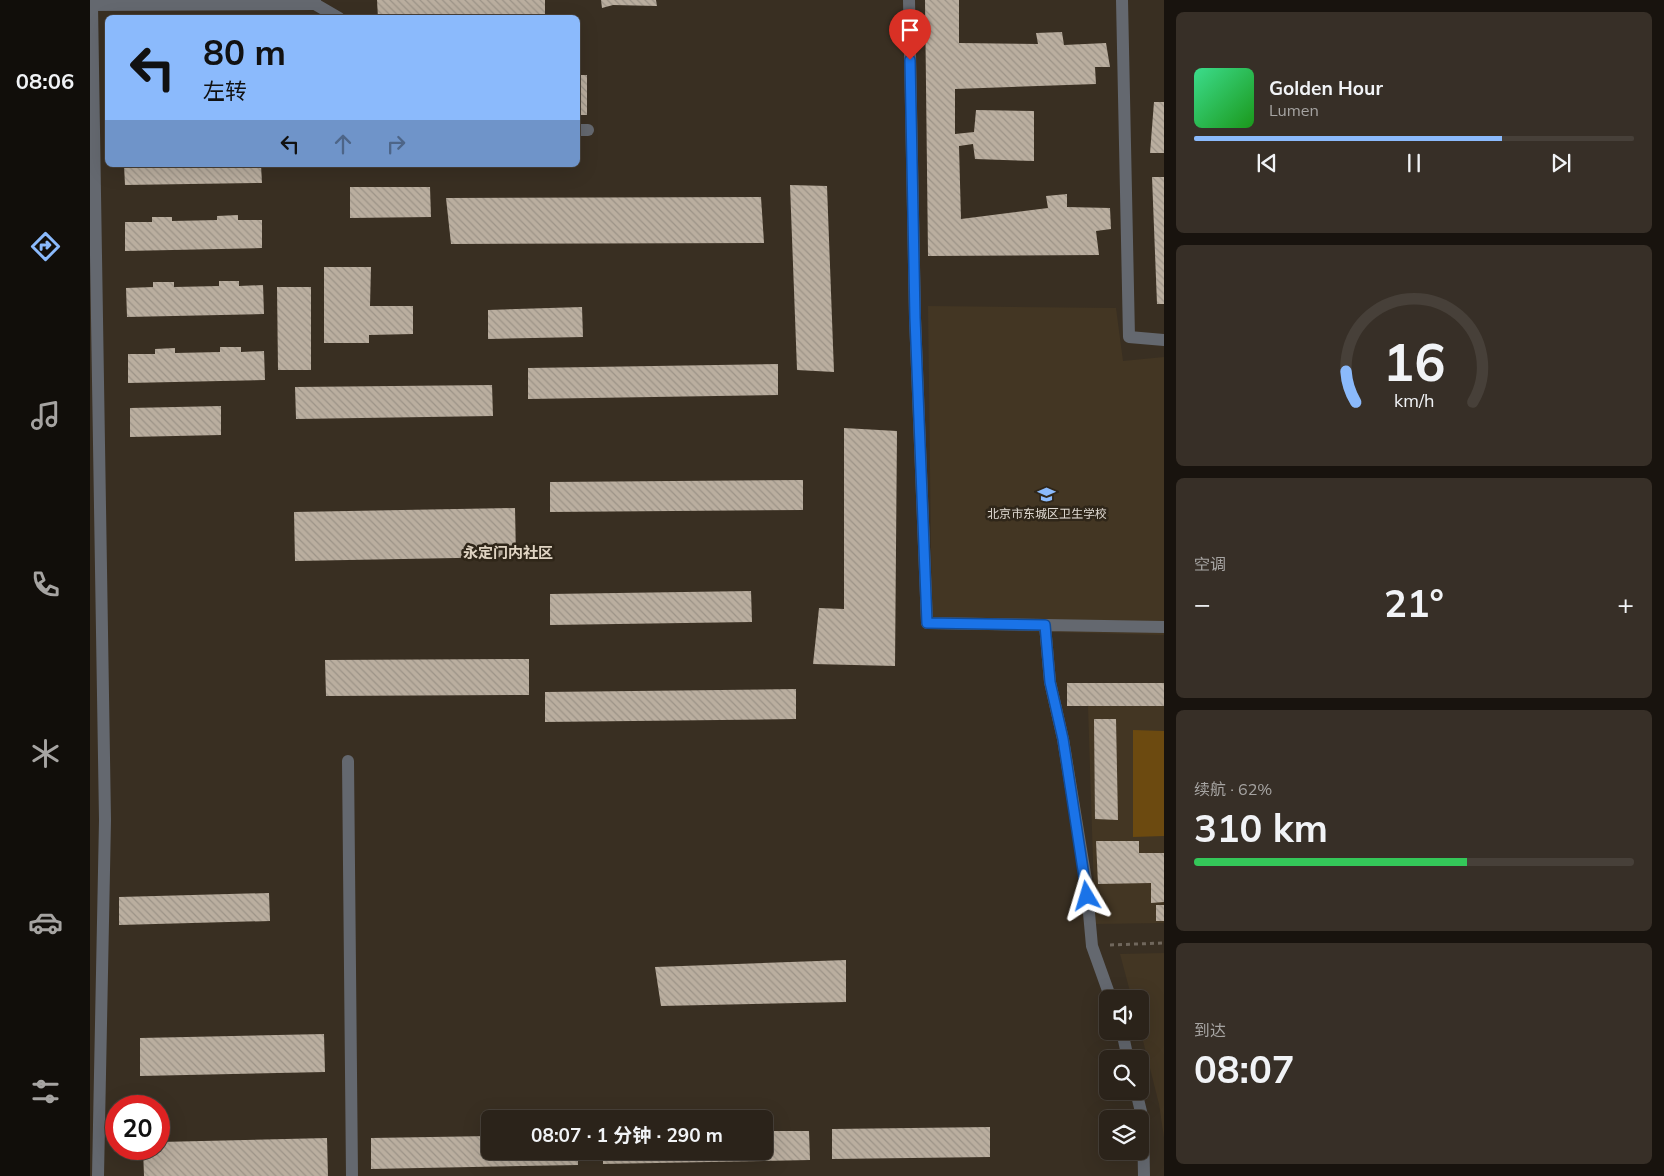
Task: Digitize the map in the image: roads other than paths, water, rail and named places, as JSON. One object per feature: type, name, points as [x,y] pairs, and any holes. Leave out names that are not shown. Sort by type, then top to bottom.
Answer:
[{"type":"street","points":[[910,0],[915,318],[927,623],[1164,627]]},
{"type":"street","points":[[1122,0],[1129,337],[1164,340]]},
{"type":"street","points":[[98,1176],[105,820],[92,3],[315,2],[334,15]]},
{"type":"street","points":[[1045,625],[1050,682],[1063,739],[1086,880],[1092,946],[1108,990]]},
{"type":"street","points":[[348,761],[352,1176]]},
{"type":"street","points":[[1138,1100],[1143,1120],[1144,1176]]},
{"type":"place","name":"北京市东城区卫生学校","points":[[1047,495]]},
{"type":"district","name":"永定门内社区","points":[[508,553]]}]
